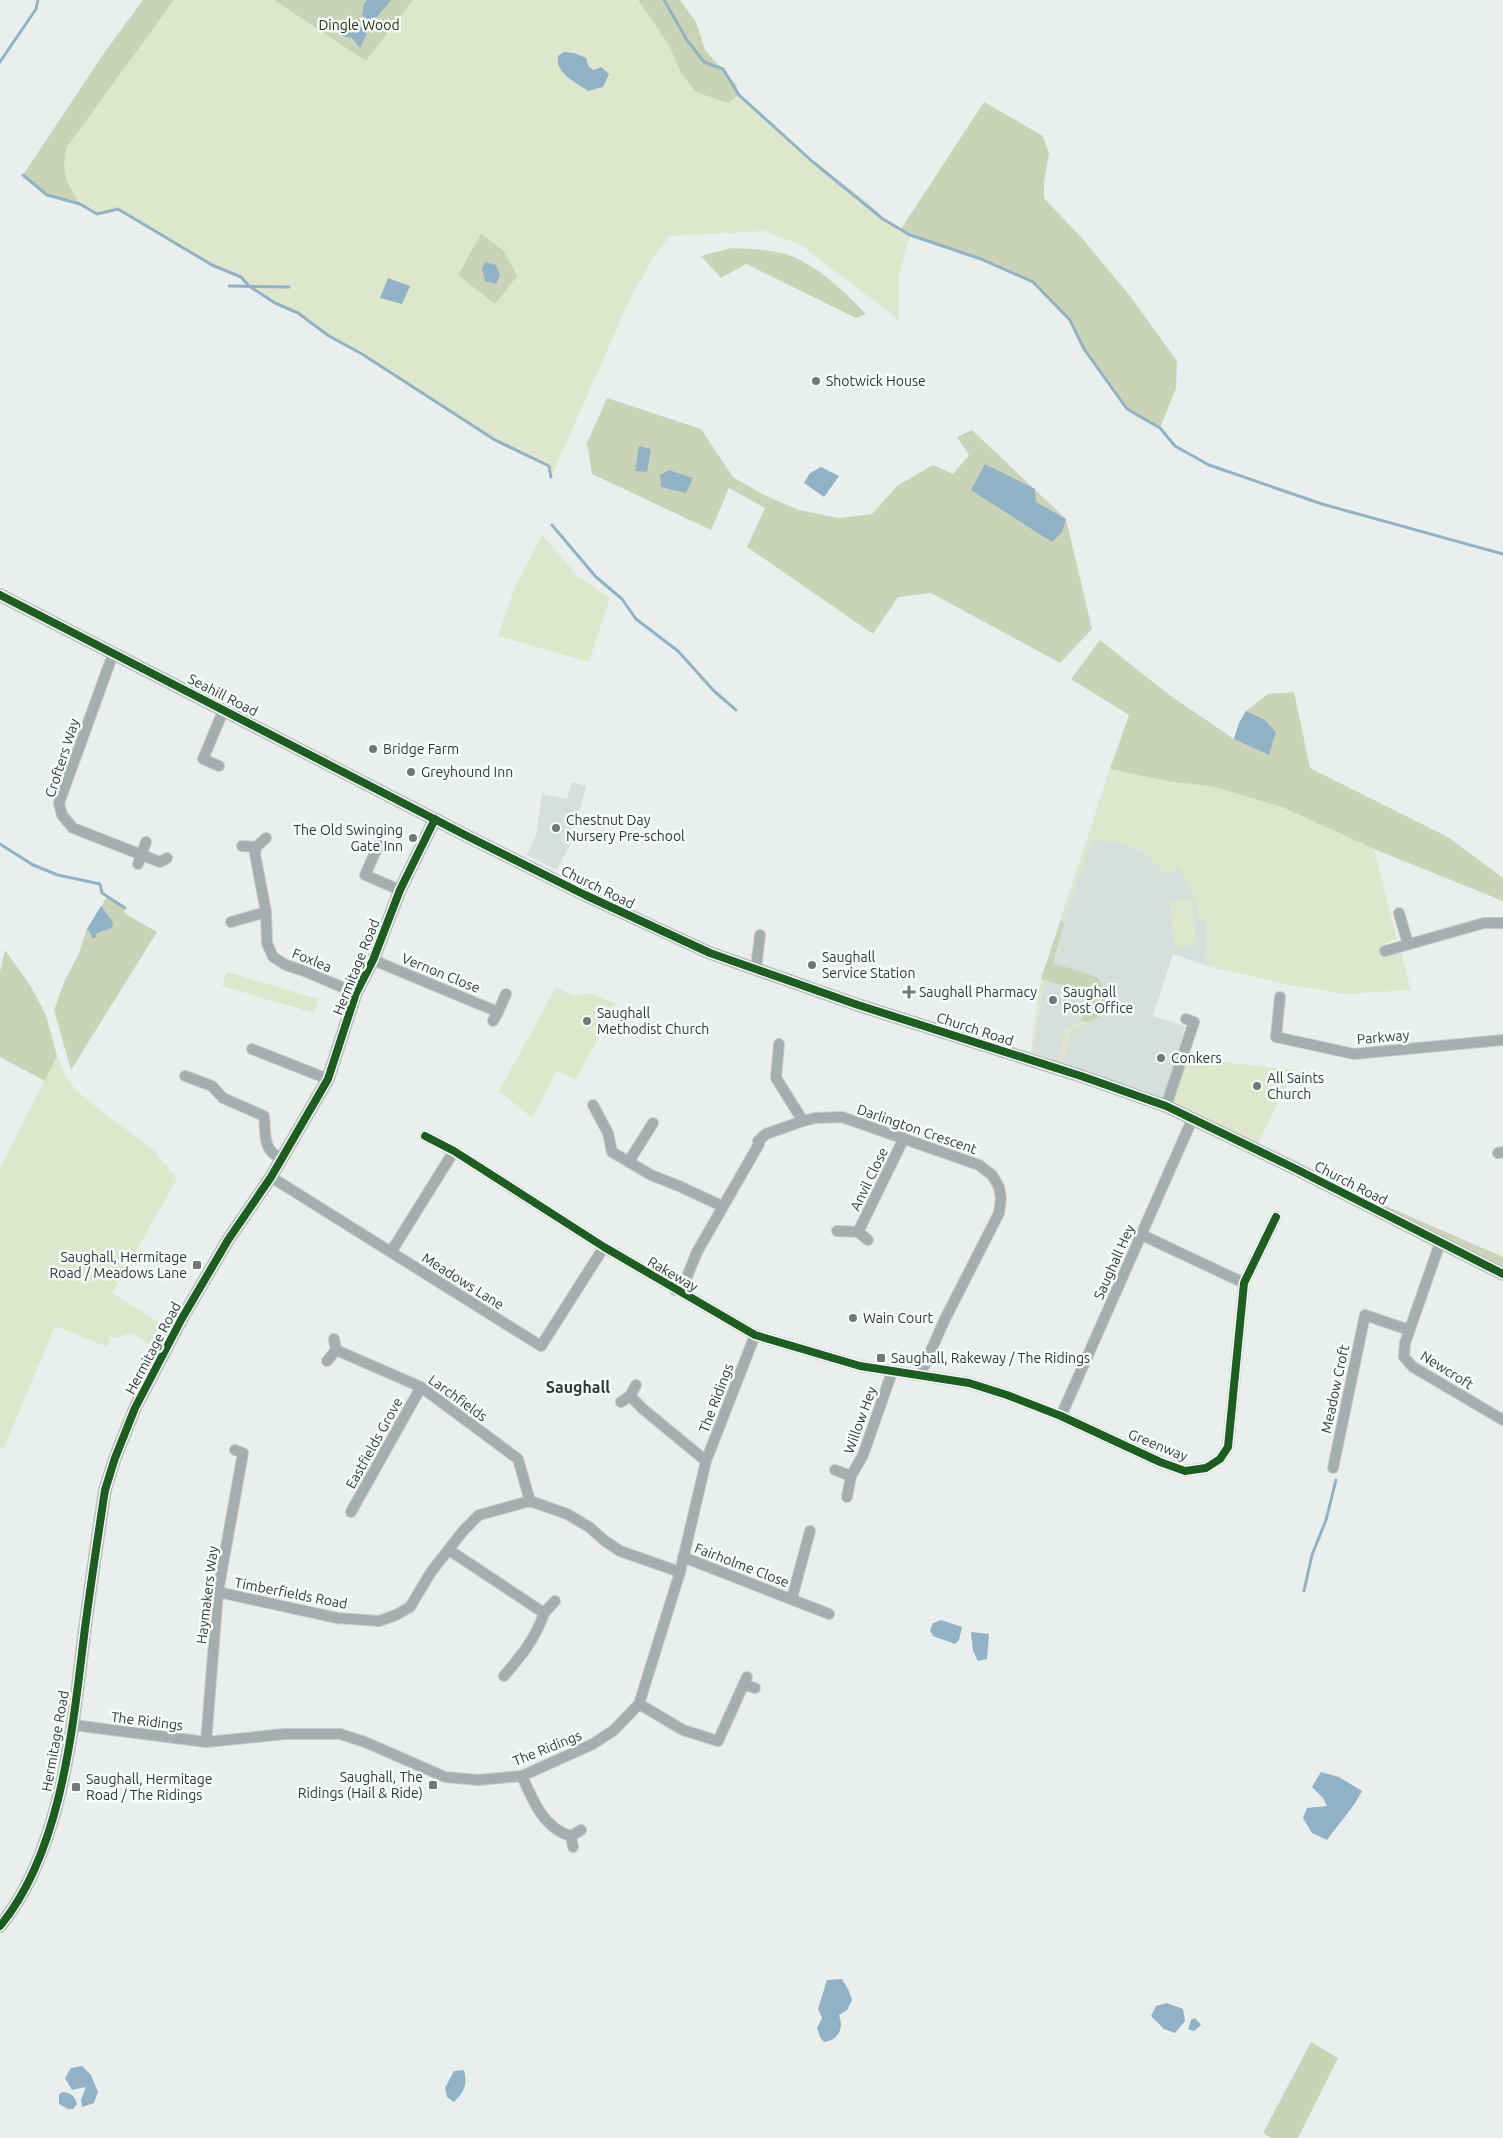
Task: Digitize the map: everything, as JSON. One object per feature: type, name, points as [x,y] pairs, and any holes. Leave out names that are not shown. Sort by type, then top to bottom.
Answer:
[{"type":"street","name":"Seahill Road","points":[[0,595],[435,819]]},
{"type":"street","name":"Crofters Way","points":[[113,654],[59,803],[62,816],[73,828],[139,859],[162,863]]},
{"type":"street","points":[[219,766],[204,759],[224,709]]},
{"type":"street","name":"Hermitage Road","points":[[0,1926],[21,1897],[46,1841],[60,1789],[73,1726],[105,1490],[115,1458],[135,1408],[181,1320],[228,1240],[271,1177],[328,1079],[356,993],[373,960],[400,890],[435,819]]},
{"type":"street","name":"Church Road","points":[[435,819],[585,895],[710,953],[858,1005],[1081,1076],[1166,1106],[1292,1167],[1503,1274]]},
{"type":"street","points":[[242,846],[256,847],[266,838]]},
{"type":"street","points":[[139,859],[146,842]]},
{"type":"street","points":[[379,844],[365,875],[400,890]]},
{"type":"street","name":"Foxlea","points":[[256,847],[256,869],[266,912],[267,943],[273,957],[286,966],[304,971],[356,993]]},
{"type":"street","points":[[231,922],[266,912]]},
{"type":"street","points":[[1399,912],[1408,944]]},
{"type":"street","points":[[1385,951],[1484,923],[1503,922]]},
{"type":"street","points":[[756,968],[760,935]]},
{"type":"street","name":"Vernon Close","points":[[373,960],[495,1016],[506,994]]},
{"type":"street","name":"Parkway","points":[[1280,997],[1276,1036],[1354,1054],[1503,1040]]},
{"type":"street","points":[[1166,1106],[1195,1022]]},
{"type":"street","points":[[779,1044],[776,1078],[803,1121]]},
{"type":"street","points":[[252,1049],[328,1079]]},
{"type":"street","points":[[186,1076],[212,1086],[223,1098],[264,1116],[268,1150],[282,1158]]},
{"type":"street","points":[[593,1105],[608,1133],[612,1152],[651,1175],[722,1206]]},
{"type":"street","name":"Darlington Crescent","points":[[675,1290],[684,1284],[697,1252],[722,1206],[759,1144],[758,1141],[766,1134],[815,1118],[842,1117],[904,1138],[979,1165],[992,1175],[999,1187],[1001,1198],[999,1213],[945,1320],[920,1376]]},
{"type":"street","name":"Saughall Hey","points":[[1061,1416],[1192,1120]]},
{"type":"street","points":[[625,1159],[653,1122]]},
{"type":"street","name":"Rakeway","points":[[425,1136],[454,1150],[604,1247],[755,1335],[860,1366],[932,1377]]},
{"type":"street","name":"Anvil Close","points":[[858,1232],[904,1138]]},
{"type":"street","points":[[391,1252],[454,1150]]},
{"type":"street","name":"Meadows Lane","points":[[271,1177],[541,1346],[604,1247]]},
{"type":"street","name":"Greenway","points":[[932,1377],[969,1383],[1007,1394],[1061,1416],[1185,1472],[1206,1468],[1220,1459],[1228,1447],[1244,1284],[1276,1217]]},
{"type":"street","name":"Anvil Close","points":[[837,1231],[858,1232],[868,1240]]},
{"type":"street","points":[[1142,1235],[1244,1284]]},
{"type":"street","name":"Newcroft","points":[[1440,1243],[1409,1330],[1405,1343],[1404,1357],[1410,1364],[1503,1420]]},
{"type":"street","name":"Meadow Croft","points":[[1333,1468],[1364,1311],[1409,1330]]},
{"type":"street","name":"The Ridings","points":[[73,1726],[206,1742],[285,1734],[340,1734],[365,1742],[445,1778],[478,1780],[522,1776],[593,1744],[614,1730],[639,1704],[680,1572],[706,1461],[755,1335]]},
{"type":"street","points":[[327,1361],[336,1350],[334,1339]]},
{"type":"street","name":"Larchfields","points":[[336,1350],[421,1387],[518,1459],[530,1501]]},
{"type":"street","name":"Willow Hey","points":[[847,1497],[851,1476],[866,1448],[892,1372]]},
{"type":"street","points":[[636,1385],[626,1399],[642,1409],[706,1461]]},
{"type":"street","name":"Eastfields Grove","points":[[352,1512],[421,1387]]},
{"type":"street","name":"Haymakers Way","points":[[206,1742],[218,1592],[243,1452]]},
{"type":"street","name":"Willow Hey","points":[[835,1470],[851,1476]]},
{"type":"street","points":[[530,1501],[567,1514],[589,1527],[620,1551],[680,1572]]},
{"type":"street","name":"Timberfields Road","points":[[218,1592],[337,1618],[379,1621],[396,1615],[410,1607],[431,1572],[463,1531],[479,1515],[530,1501]]},
{"type":"street","name":"Fairholme Close","points":[[792,1598],[810,1549],[810,1531]]},
{"type":"street","points":[[449,1550],[544,1613]]},
{"type":"street","name":"Fairholme Close","points":[[683,1557],[829,1614]]},
{"type":"street","points":[[504,1676],[529,1646],[539,1628],[544,1613],[555,1601]]},
{"type":"street","points":[[639,1704],[683,1730],[718,1741],[746,1681],[755,1688]]},
{"type":"street","points":[[522,1776],[531,1797],[545,1819],[560,1833],[571,1836],[581,1830]]},
{"type":"street","points":[[571,1836],[573,1847]]},
{"type":"shaded area","points":[[1110,769],[1172,782],[1211,786],[1275,981],[1207,966],[1173,954],[1153,1016],[1185,1026],[1165,1100],[1031,1052],[1041,979]]},
{"type":"shaded area","name":"Chestnut Day Nursery Pre-school","points":[[572,782],[586,786],[570,845],[557,870],[527,855],[536,834],[542,794],[567,799]]},
{"type":"green space","points":[[143,0],[174,0],[67,147],[64,164],[66,177],[80,204],[47,195],[23,175],[104,53]]},
{"type":"green space","points":[[174,0],[274,0],[366,61],[413,0],[638,0],[668,44],[681,73],[728,103],[739,95],[813,162],[867,201],[883,219],[910,235],[899,275],[899,320],[801,245],[764,231],[670,236],[653,258],[630,299],[551,477],[549,466],[495,440],[362,354],[329,336],[298,313],[275,303],[249,286],[241,277],[212,265],[118,210],[97,214],[80,204],[66,180],[62,165],[67,147]]},
{"type":"green space","name":"Dingle Wood","points":[[274,0],[413,0],[366,61]]},
{"type":"green space","points":[[638,0],[680,0],[696,22],[705,50],[736,84],[739,95],[728,103],[696,92],[681,73],[668,44]]},
{"type":"green space","points":[[984,102],[1043,136],[1049,154],[1044,182],[1044,198],[1081,237],[1130,296],[1177,361],[1176,388],[1160,428],[1127,409],[1084,349],[1070,320],[1033,282],[981,259],[940,246],[901,229]]},
{"type":"green space","points":[[481,234],[504,251],[517,276],[495,304],[458,275]]},
{"type":"green space","points":[[731,248],[776,252],[800,260],[835,284],[866,314],[856,318],[746,264],[721,278],[701,256]]},
{"type":"green space","points":[[607,398],[701,429],[733,477],[764,495],[799,510],[839,518],[872,514],[897,486],[933,465],[953,474],[969,455],[957,437],[972,430],[1066,519],[1092,629],[1060,663],[931,593],[898,597],[873,634],[747,547],[765,508],[729,488],[711,530],[592,474],[587,443]]},
{"type":"green space","points":[[542,535],[579,577],[610,598],[589,662],[498,636],[514,589]]},
{"type":"green space","points":[[1100,640],[1168,694],[1234,739],[1239,723],[1246,711],[1268,694],[1294,692],[1310,768],[1448,837],[1503,878],[1503,901],[1374,849],[1282,807],[1211,786],[1172,782],[1110,769],[1129,715],[1071,679]]},
{"type":"green space","points":[[1110,769],[1172,782],[1211,786],[1282,807],[1374,849],[1397,939],[1383,944],[1386,956],[1401,952],[1411,990],[1348,994],[1290,985],[1207,966],[1206,920],[1198,920],[1192,892],[1178,866],[1167,875],[1142,852],[1126,844],[1116,842],[1092,841],[1064,923],[1061,920]]},
{"type":"green space","points":[[107,897],[125,908],[124,911],[129,916],[157,932],[71,1070],[54,1010],[65,980],[79,953],[87,929]]},
{"type":"green space","points":[[1192,899],[1197,945],[1174,948],[1170,902]]},
{"type":"green space","points":[[1061,920],[1064,923],[1053,963],[1097,977],[1108,993],[1108,1011],[1090,1022],[1081,1021],[1088,992],[1041,979]]},
{"type":"green space","points":[[5,950],[30,985],[46,1015],[57,1056],[45,1081],[0,1057],[0,972]]},
{"type":"green space","points":[[227,972],[318,999],[314,1013],[222,986]]},
{"type":"green space","points":[[1041,979],[1045,979],[1033,1053],[1031,1052]]},
{"type":"green space","points":[[556,987],[573,996],[591,993],[616,1004],[576,1080],[557,1071],[532,1118],[499,1091]]},
{"type":"green space","points":[[1081,1021],[1090,1022],[1071,1032],[1064,1061],[1058,1062],[1065,1030]]},
{"type":"green space","points":[[57,1056],[67,1078],[77,1091],[154,1150],[177,1179],[112,1293],[168,1328],[158,1350],[132,1333],[118,1337],[110,1336],[108,1347],[55,1326],[4,1448],[0,1447],[0,1168]]},
{"type":"green space","points":[[1186,1058],[1294,1070],[1257,1145],[1172,1104]]},
{"type":"green space","points":[[1377,1202],[1503,1257],[1503,1268],[1380,1208]]},
{"type":"green space","points":[[1311,2042],[1338,2058],[1298,2138],[1271,2138],[1263,2133]]},
{"type":"water","points":[[367,0],[391,0],[372,23],[367,20],[367,33],[360,48],[352,38],[342,36],[350,22],[366,19],[362,16],[364,4]]},
{"type":"water","points":[[564,52],[574,53],[586,58],[589,67],[594,70],[601,67],[609,74],[603,87],[588,91],[567,77],[558,62],[558,56]]},
{"type":"water","points":[[485,262],[496,265],[500,275],[496,284],[485,281],[482,269]]},
{"type":"water","points":[[388,278],[410,286],[402,304],[380,298]]},
{"type":"water","points":[[639,446],[651,449],[647,472],[635,471]]},
{"type":"water","points":[[985,464],[1035,489],[1036,502],[1066,519],[1062,532],[1052,542],[971,490]]},
{"type":"water","points":[[821,467],[839,476],[824,497],[804,483],[810,473]]},
{"type":"water","points":[[669,470],[693,478],[686,493],[661,487],[660,475]]},
{"type":"water","points":[[1246,711],[1265,720],[1276,732],[1269,755],[1234,739],[1239,723]]},
{"type":"water","points":[[101,906],[113,922],[112,928],[97,933],[95,938],[92,938],[87,929]]},
{"type":"water","points":[[941,1620],[962,1627],[959,1640],[955,1644],[933,1636],[930,1630],[933,1623]]},
{"type":"water","points":[[971,1632],[989,1634],[987,1659],[978,1661],[973,1651]]},
{"type":"water","points":[[1321,1772],[1339,1777],[1362,1791],[1327,1840],[1312,1833],[1303,1818],[1307,1808],[1327,1806],[1323,1798],[1312,1787]]},
{"type":"water","points":[[842,1979],[852,2000],[847,2010],[839,2015],[841,2024],[837,2036],[824,2042],[817,2028],[822,2018],[818,2009],[827,1980]]},
{"type":"water","points":[[1167,2003],[1183,2009],[1185,2021],[1175,2033],[1164,2029],[1151,2016],[1156,2006]]},
{"type":"water","points":[[1195,2018],[1201,2025],[1194,2031],[1188,2029],[1191,2020]]},
{"type":"water","points":[[82,2066],[91,2075],[98,2092],[94,2103],[82,2107],[81,2100],[86,2087],[72,2090],[65,2078],[71,2068]]},
{"type":"water","points":[[464,2070],[466,2080],[464,2088],[454,2102],[447,2097],[445,2088],[454,2071]]},
{"type":"water","points":[[63,2092],[74,2097],[77,2104],[73,2109],[68,2109],[59,2104],[59,2094]]},
{"type":"waterway","points":[[0,62],[36,9],[38,0]]},
{"type":"waterway","points":[[664,0],[687,40],[704,62],[723,69],[739,95],[813,162],[883,219],[910,235],[981,259],[1033,282],[1070,320],[1084,349],[1127,409],[1160,428],[1175,446],[1209,465],[1322,504],[1503,554]]},
{"type":"waterway","points":[[23,175],[47,195],[80,204],[97,214],[118,209],[212,265],[241,277],[249,286],[275,303],[298,313],[329,336],[362,354],[495,440],[549,466],[551,477]]},
{"type":"waterway","points":[[229,286],[289,287]]},
{"type":"waterway","points":[[552,525],[596,577],[622,599],[636,619],[678,651],[714,691],[736,710]]},
{"type":"waterway","points":[[0,844],[33,865],[58,875],[100,884],[102,893],[125,908]]},
{"type":"waterway","points":[[1304,1591],[1312,1555],[1326,1520],[1336,1480]]},
{"type":"cycle path","points":[[0,595],[469,837],[585,895],[710,953],[858,1005],[1081,1076],[1166,1106],[1292,1167],[1503,1274]]},
{"type":"cycle path","points":[[0,1926],[21,1895],[38,1861],[62,1784],[76,1704],[105,1490],[115,1458],[135,1408],[181,1320],[228,1240],[271,1177],[328,1079],[356,993],[373,960],[400,890],[435,819]]},
{"type":"cycle path","points":[[425,1136],[454,1151],[604,1247],[755,1335],[860,1366],[969,1383],[1007,1395],[1061,1416],[1160,1462],[1185,1471],[1206,1468],[1220,1459],[1228,1447],[1244,1283],[1276,1217]]},
{"type":"place","name":"Shotwick House","points":[[816,381]]},
{"type":"place","name":"Bridge Farm","points":[[373,749]]},
{"type":"place","name":"Greyhound Inn","points":[[411,772]]},
{"type":"place","name":"Chestnut Day Nursery Pre-school","points":[[556,828]]},
{"type":"place","name":"The Old Swinging Gate Inn","points":[[413,838]]},
{"type":"place","name":"Saughall Service Station","points":[[812,965]]},
{"type":"place","name":"Saughall Pharmacy","points":[[909,992]]},
{"type":"place","name":"Saughall Post Office","points":[[1053,1000]]},
{"type":"place","name":"Saughall Methodist Church","points":[[587,1021]]},
{"type":"place","name":"Conkers","points":[[1161,1058]]},
{"type":"place","name":"All Saints Church","points":[[1257,1086]]},
{"type":"place","name":"Saughall, Hermitage Road / Meadows Lane","points":[[197,1265]]},
{"type":"place","name":"Wain Court","points":[[853,1318]]},
{"type":"place","name":"Saughall, Rakeway / The Ridings","points":[[881,1358]]},
{"type":"place","name":"Saughall, The Ridings (Hail & Ride)","points":[[433,1785]]},
{"type":"place","name":"Saughall, Hermitage Road / The Ridings","points":[[76,1787]]},
{"type":"district","name":"Saughall","points":[[578,1387]]}]
